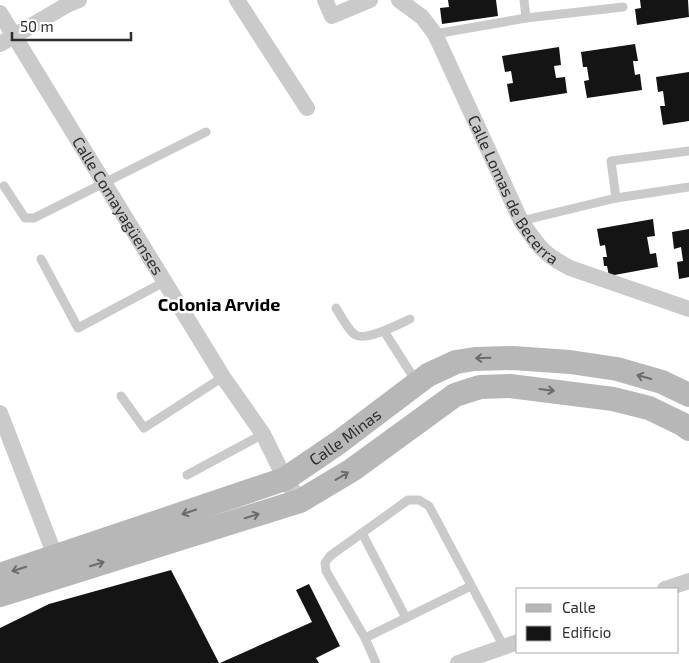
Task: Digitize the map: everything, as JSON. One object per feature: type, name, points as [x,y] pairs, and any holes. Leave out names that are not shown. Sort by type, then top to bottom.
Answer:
[{"type":"street","points":[[0,44],[78,0]]},
{"type":"street","points":[[237,0],[307,108]]},
{"type":"street","points":[[325,0],[332,16],[370,0]]},
{"type":"street","name":"Calle Lomas de Becerra","points":[[399,0],[422,17],[436,34],[521,221],[539,248],[554,260],[570,268],[689,309]]},
{"type":"street","name":"Calle Comayagüenses","points":[[0,12],[223,377],[263,434],[285,479],[300,501]]},
{"type":"street","name":"Calle Minas","points":[[0,595],[59,566],[285,479],[338,444],[417,384],[441,368],[456,362],[476,359],[513,358],[570,362],[617,369],[662,382],[689,396]]},
{"type":"street","points":[[417,384],[431,413]]},
{"type":"street","name":"Calle Minas","points":[[0,576],[59,566],[300,501],[352,470],[456,395],[480,386],[510,386],[614,400],[650,408],[689,429]]},
{"type":"street","points":[[0,413],[59,566]]},
{"type":"street","points":[[668,588],[689,581]]},
{"type":"street","points":[[458,663],[511,644]]},
{"type":"lane","points":[[524,0],[526,18]]},
{"type":"lane","points":[[436,34],[526,18],[623,7]]},
{"type":"lane","points":[[4,186],[25,218],[29,220],[206,132]]},
{"type":"lane","points":[[616,198],[612,161],[689,151]]},
{"type":"lane","points":[[521,221],[616,198],[689,187]]},
{"type":"lane","points":[[41,258],[78,328],[164,282]]},
{"type":"lane","points":[[336,308],[354,334],[363,337],[384,331],[410,319]]},
{"type":"lane","points":[[384,331],[417,384]]},
{"type":"lane","points":[[121,396],[144,428],[223,377]]},
{"type":"lane","points":[[187,475],[263,434]]},
{"type":"lane","points":[[376,663],[366,638],[326,571],[326,562],[330,556],[408,500],[419,500],[429,506],[472,586],[511,644]]},
{"type":"lane","points":[[362,533],[406,618]]},
{"type":"lane","points":[[366,638],[472,586]]},
{"type":"building","points":[[448,0],[496,0],[498,16],[442,24],[440,8],[449,7]]},
{"type":"building","points":[[640,0],[688,0],[689,17],[637,25],[635,9],[641,8]]},
{"type":"building","points":[[635,44],[638,61],[633,61],[635,75],[640,74],[642,90],[587,98],[584,81],[589,80],[587,67],[583,67],[581,52]]},
{"type":"building","points":[[559,47],[561,65],[554,66],[556,78],[565,77],[567,93],[510,102],[507,84],[513,83],[511,71],[505,72],[502,56]]},
{"type":"building","points":[[689,72],[689,121],[663,125],[660,106],[665,106],[663,91],[658,92],[656,77]]},
{"type":"building","points":[[653,219],[655,236],[647,237],[650,254],[656,253],[658,267],[609,276],[607,266],[604,266],[603,257],[607,257],[605,245],[600,246],[597,229]]},
{"type":"building","points":[[689,229],[689,277],[679,279],[677,262],[683,261],[681,247],[674,249],[672,232]]},
{"type":"building","points":[[171,570],[219,663],[0,663],[0,628],[49,604]]},
{"type":"building","points":[[309,584],[340,646],[316,658],[319,663],[220,663],[312,622],[296,590]]},
{"type":"district","name":"Colonia Arvide","points":[[219,305]]}]
